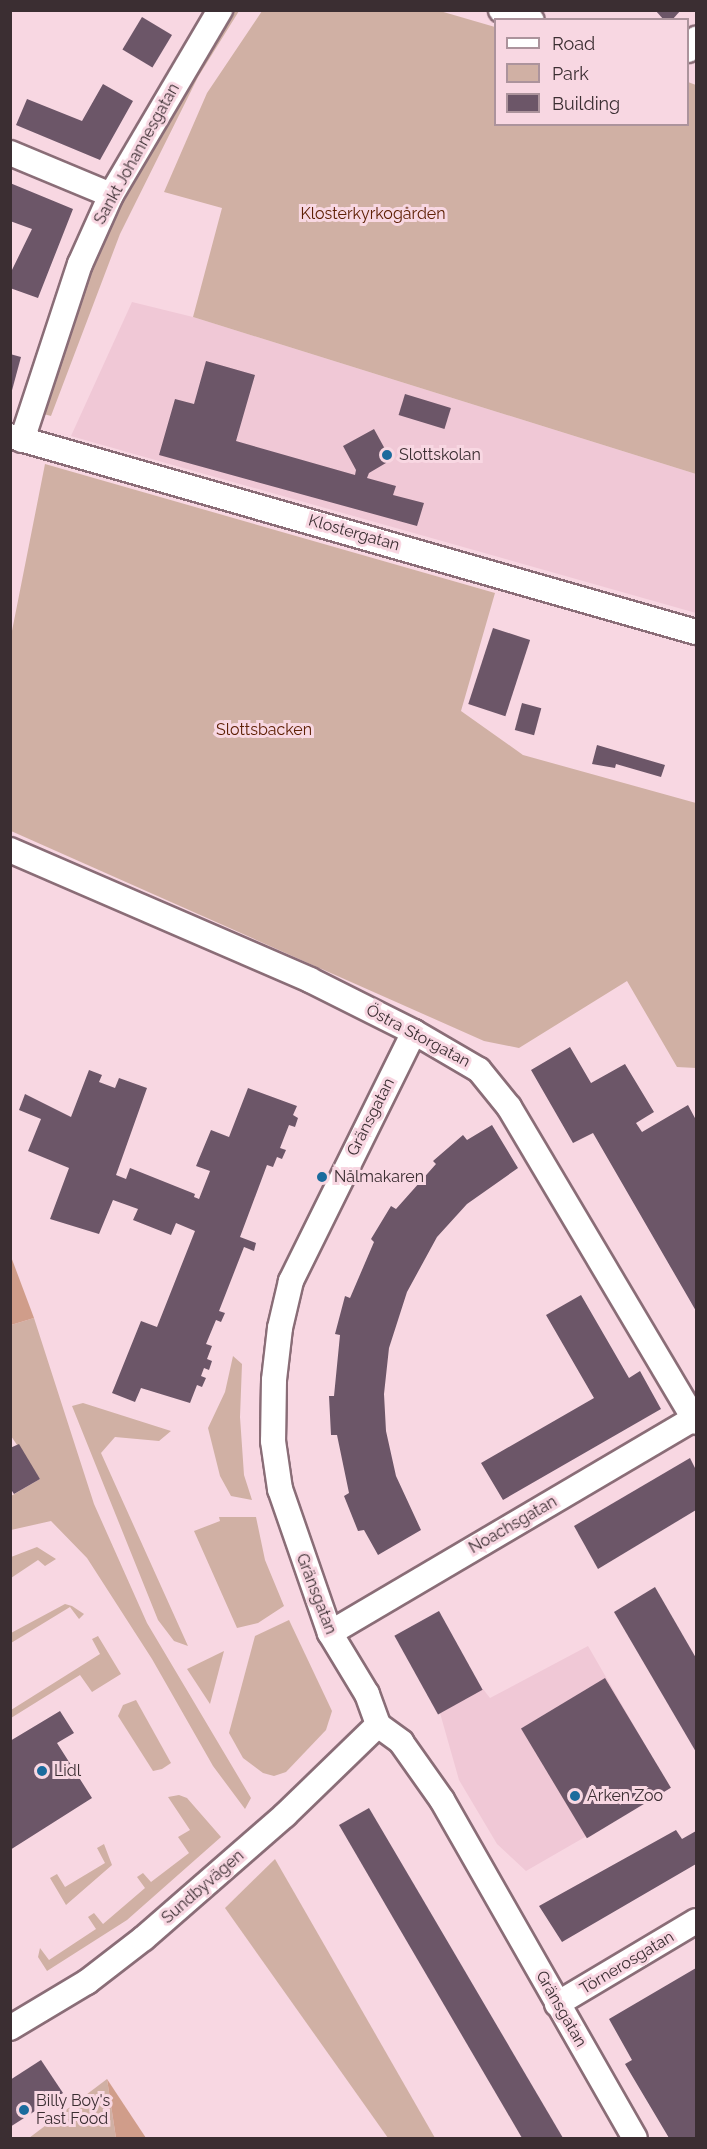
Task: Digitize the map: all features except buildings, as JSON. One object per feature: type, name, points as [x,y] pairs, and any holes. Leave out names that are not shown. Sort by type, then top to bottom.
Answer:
[{"type":"street","name":"Sankt Johannesgatan","points":[[16,438],[80,264],[111,195],[220,10]]},
{"type":"street","points":[[501,10],[525,18]]},
{"type":"street","points":[[10,153],[111,195]]},
{"type":"street","name":"Klostergatan","points":[[16,438],[696,632]]},
{"type":"street","name":"Östra Storgatan","points":[[10,850],[310,980],[461,1057],[493,1084],[696,1419]]},
{"type":"street","name":"Gränsgatan","points":[[414,1032],[307,1243],[291,1281],[280,1328],[273,1442],[280,1489],[330,1633],[367,1694],[378,1725],[401,1742],[432,1785],[635,2139]]},
{"type":"street","name":"Noachsgatan","points":[[330,1633],[696,1419]]},
{"type":"street","name":"Sundbyvägen","points":[[10,2028],[87,1982],[144,1938],[285,1815],[378,1725]]},
{"type":"street","name":"Törnerosgatan","points":[[557,2004],[696,1921]]},
{"type":"shaded area","name":"Slottskolan","points":[[132,302],[193,317],[696,474],[696,613],[71,436]]},
{"type":"shaded area","points":[[10,1254],[34,1318],[11,1325],[10,1325]]},
{"type":"shaded area","points":[[588,1646],[670,1788],[526,1871],[497,1844],[459,1780],[440,1713],[483,1689],[490,1698]]},
{"type":"shaded area","points":[[107,2079],[146,2138],[116,2138]]},
{"type":"green space","points":[[230,11],[239,11],[198,77],[120,234],[51,416],[40,413],[72,306],[124,188]]},
{"type":"green space","name":"Klosterkyrkogården","points":[[262,11],[440,11],[494,27],[494,126],[689,126],[689,82],[696,85],[696,474],[193,317],[222,208],[164,192],[207,93]]},
{"type":"green space","name":"Slottsbacken","points":[[45,464],[495,593],[461,711],[523,755],[696,803],[696,1068],[677,1067],[627,981],[519,1048],[484,1041],[11,831],[11,636]]},
{"type":"green space","points":[[34,1318],[94,1504],[147,1623],[251,1798],[245,1809],[213,1766],[152,1659],[87,1558],[51,1521],[11,1530],[11,1496],[40,1479],[11,1436],[11,1325]]},
{"type":"green space","points":[[233,1356],[242,1364],[240,1417],[244,1475],[252,1500],[231,1496],[220,1476],[208,1428],[225,1392]]},
{"type":"green space","points":[[83,1403],[171,1431],[159,1441],[115,1437],[101,1453],[188,1646],[174,1641],[158,1620],[72,1406]]},
{"type":"green space","points":[[219,1517],[256,1517],[265,1560],[284,1606],[258,1623],[237,1628],[194,1531],[220,1521]]},
{"type":"green space","points":[[37,1547],[56,1559],[45,1566],[38,1560],[11,1578],[11,1557]]},
{"type":"green space","points":[[65,1604],[84,1614],[79,1619],[70,1607],[11,1643],[11,1633]]},
{"type":"green space","points":[[289,1620],[332,1711],[326,1730],[286,1772],[274,1776],[263,1773],[243,1758],[229,1733],[255,1636]]},
{"type":"green space","points":[[98,1636],[121,1674],[92,1692],[80,1675],[11,1718],[11,1710],[100,1654],[92,1639]]},
{"type":"green space","points":[[224,1651],[210,1704],[187,1669]]},
{"type":"green space","points":[[136,1700],[171,1763],[162,1769],[153,1771],[118,1716],[123,1705]]},
{"type":"green space","points":[[179,1795],[187,1798],[221,1837],[127,1920],[47,1971],[38,1957],[40,1948],[49,1960],[96,1929],[88,1917],[94,1913],[103,1924],[145,1888],[137,1877],[143,1873],[151,1882],[189,1853],[178,1837],[190,1830],[168,1797]]},
{"type":"green space","points":[[104,1844],[112,1865],[66,1905],[50,1878],[57,1874],[65,1887],[105,1863],[97,1848]]},
{"type":"green space","points":[[275,1859],[435,2138],[388,2138],[225,1908]]},
{"type":"green space","points":[[107,2079],[116,2138],[29,2138]]},
{"type":"place","name":"Slottskolan","points":[[387,455]]},
{"type":"place","name":"Nålmakaren","points":[[322,1177]]},
{"type":"place","name":"Lidl","points":[[42,1771]]},
{"type":"place","name":"Arken Zoo","points":[[575,1796]]},
{"type":"place","name":"Billy Boy's Fast Food","points":[[24,2110]]}]
